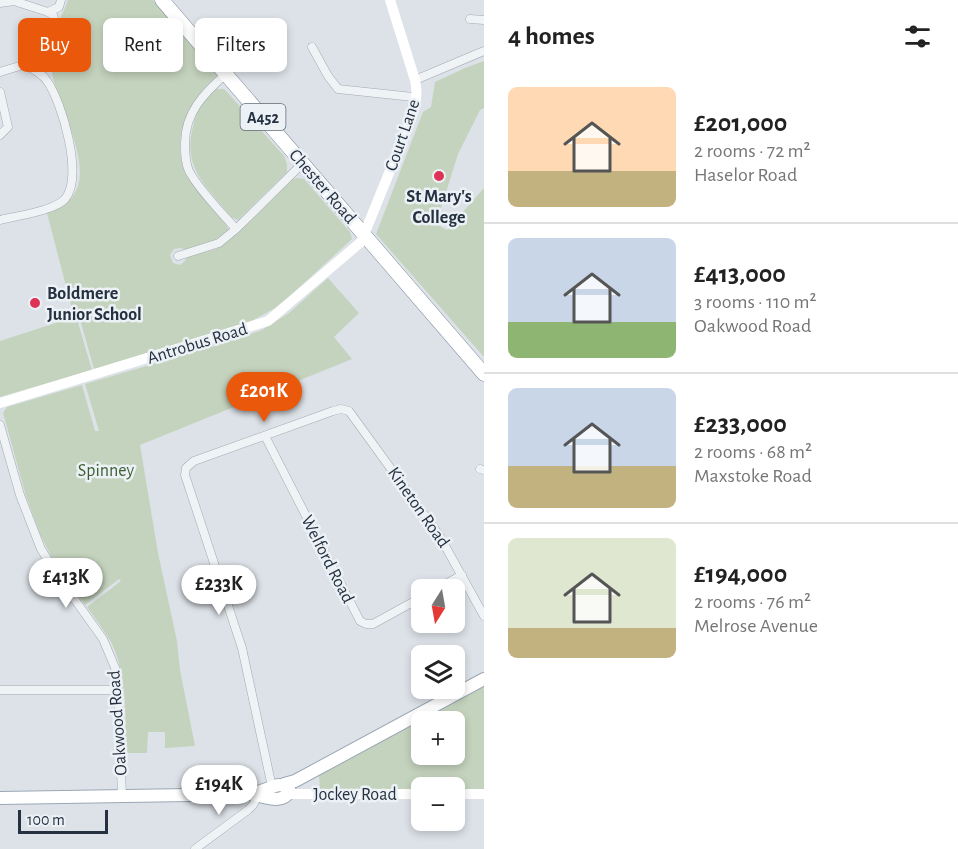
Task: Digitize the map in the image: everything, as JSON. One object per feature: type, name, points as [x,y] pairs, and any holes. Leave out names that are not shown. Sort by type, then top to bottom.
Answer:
[{"type":"highway","name":"Chester Road","points":[[162,0],[484,374]]},
{"type":"main road","points":[[276,790],[484,679]]},
{"type":"main road","name":"Jockey Road","points":[[0,798],[276,790]]},
{"type":"street","points":[[48,12],[59,7],[61,0]]},
{"type":"street","name":"Court Lane","points":[[365,234],[417,99],[415,80],[390,0]]},
{"type":"street","points":[[0,3],[14,1],[48,12],[54,18]]},
{"type":"street","points":[[470,19],[484,20]]},
{"type":"street","points":[[312,47],[338,89],[417,99]]},
{"type":"street","points":[[415,80],[484,51]]},
{"type":"street","points":[[0,72],[18,67]]},
{"type":"street","points":[[0,220],[59,204],[68,195],[73,176],[74,163],[61,114],[48,81],[38,72]]},
{"type":"street","points":[[226,74],[201,97],[191,115],[185,138],[185,159],[193,177],[236,229]]},
{"type":"street","points":[[0,92],[8,127],[0,135]]},
{"type":"street","points":[[178,256],[219,243],[303,163]]},
{"type":"street","name":"Antrobus Road","points":[[0,403],[268,321],[358,245],[365,234]]},
{"type":"street","name":"Kineton Road","points":[[265,436],[341,409],[352,413],[439,535],[484,616]]},
{"type":"street","name":"Oakwood Road","points":[[0,425],[32,528],[55,572],[103,639],[116,670],[122,796]]},
{"type":"street","points":[[195,849],[276,790],[242,648],[185,475],[186,468],[194,461],[265,436]]},
{"type":"street","name":"Welford Road","points":[[265,436],[360,621],[373,624],[411,603]]},
{"type":"street","points":[[455,579],[462,575]]},
{"type":"street","points":[[0,690],[118,690]]},
{"type":"street","name":"Jockey Road","points":[[276,790],[411,794]]},
{"type":"street","points":[[465,794],[484,794]]},
{"type":"green space","points":[[68,0],[153,0],[169,18],[103,18],[103,72],[183,72],[183,34],[195,47],[195,72],[217,72],[219,74],[198,97],[190,110],[184,124],[180,153],[191,182],[229,230],[215,240],[185,250],[174,249],[170,255],[173,263],[180,265],[187,257],[216,249],[293,179],[298,178],[304,179],[350,232],[352,239],[275,308],[248,323],[94,369],[79,316],[76,316],[92,370],[0,397],[0,341],[74,317],[47,213],[67,202],[78,187],[80,168],[70,126],[53,72],[91,72],[91,18],[61,18]]},
{"type":"green space","name":"St Mary's College","points":[[484,61],[484,108],[480,110],[458,154],[436,224],[447,230],[484,188],[484,357],[376,234],[423,112],[431,107],[435,82]]},
{"type":"green space","points":[[216,89],[224,89],[228,93],[284,156],[287,164],[287,172],[238,220],[231,217],[204,184],[197,173],[190,150],[196,115],[206,99]]},
{"type":"green space","name":"Spinney","points":[[328,278],[359,313],[334,337],[352,359],[140,445],[195,746],[165,748],[165,732],[148,732],[147,753],[126,753],[124,696],[120,668],[111,642],[87,607],[121,581],[119,579],[85,605],[54,562],[40,534],[26,496],[3,413],[7,407],[82,385],[95,431],[99,431],[85,384],[262,330],[289,313]]},
{"type":"green space","points":[[484,685],[484,789],[465,790],[465,777],[411,777],[411,790],[320,789],[319,775],[411,725],[411,765],[465,765],[465,711],[436,711],[458,699],[465,699],[465,695]]},
{"type":"place","name":"St Mary's College","points":[[439,176]]},
{"type":"place","name":"Boldmere Junior School","points":[[35,303]]}]
